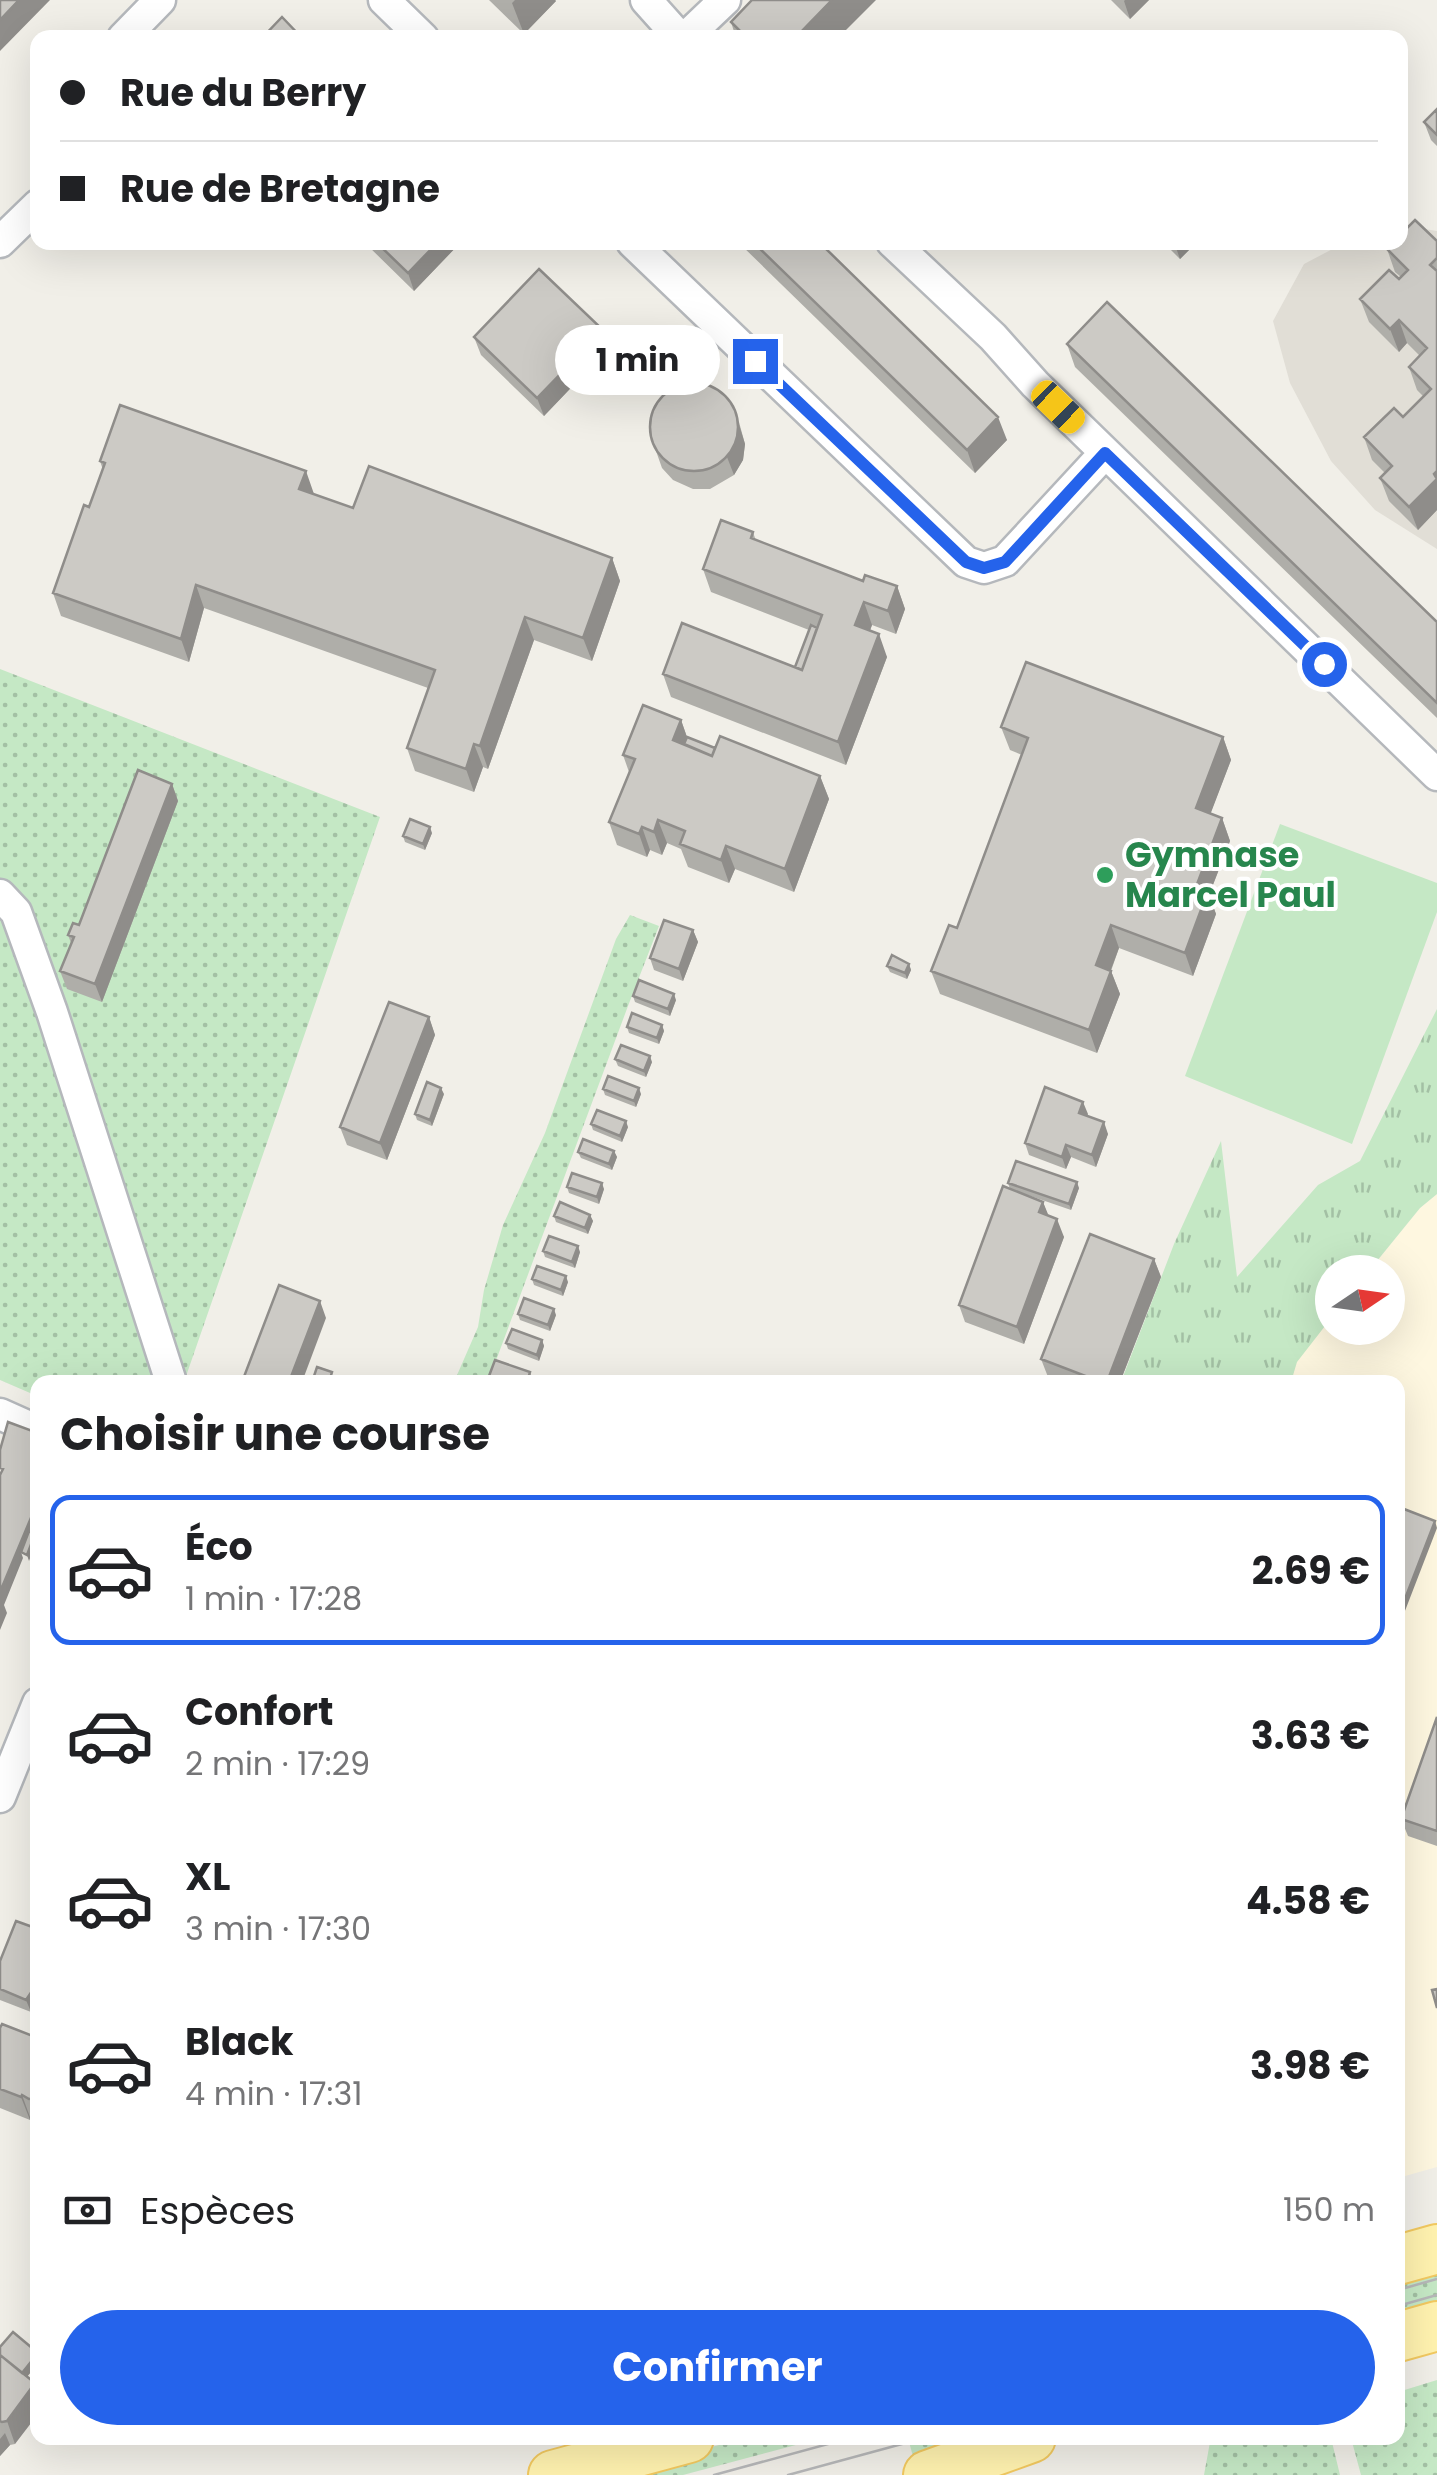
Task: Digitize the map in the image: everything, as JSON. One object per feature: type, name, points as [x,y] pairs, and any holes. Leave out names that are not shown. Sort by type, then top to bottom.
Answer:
[{"type":"main road","points":[[1405,2258],[1437,2249]]},
{"type":"main road","points":[[1405,2335],[1437,2326]]},
{"type":"main road","points":[[553,2475],[663,2445]]},
{"type":"main road","points":[[941,2473],[1013,2445]]},
{"type":"street","points":[[132,30],[160,0]]},
{"type":"street","points":[[384,0],[415,30]]},
{"type":"street","points":[[646,0],[674,30]]},
{"type":"street","points":[[691,30],[725,0]]},
{"type":"street","points":[[0,242],[30,214]]},
{"type":"street","points":[[640,250],[966,562],[984,568],[1005,562],[1105,453]]},
{"type":"street","points":[[901,250],[994,337],[1035,384],[1437,775]]},
{"type":"street","points":[[0,895],[16,912],[52,1012],[168,1375]]},
{"type":"street","points":[[0,1414],[30,1427]]},
{"type":"street","points":[[0,1797],[30,1723]]},
{"type":"shaded area","points":[[1408,226],[1437,231],[1437,549],[1375,510],[1331,461],[1290,383],[1273,321],[1304,264],[1331,250],[1408,250]]},
{"type":"shaded area","points":[[1437,1194],[1437,2167],[1405,2176],[1405,1375],[1293,1375],[1296,1362],[1315,1338],[1315,1345],[1405,1345],[1405,1255],[1382,1255],[1420,1208]]},
{"type":"green space","points":[[0,669],[380,817],[186,1375],[30,1375],[30,1393],[0,1380]]},
{"type":"green space","points":[[1280,824],[1437,883],[1437,912],[1352,1144],[1185,1076]]},
{"type":"green space","points":[[630,915],[659,926],[491,1375],[457,1375],[478,1327],[503,1225],[545,1133],[616,939]]},
{"type":"green space","points":[[1437,1009],[1437,1194],[1420,1208],[1382,1255],[1315,1255],[1315,1339],[1297,1362],[1293,1375],[1124,1375],[1174,1244],[1221,1141],[1237,1277],[1318,1185],[1360,1161]]},
{"type":"green space","points":[[1437,2264],[1437,2310],[1405,2318],[1405,2273]]},
{"type":"green space","points":[[1437,2380],[1437,2475],[1361,2475],[1353,2445],[1405,2445],[1405,2390]]},
{"type":"green space","points":[[719,2445],[796,2445],[683,2475],[608,2475]]},
{"type":"green space","points":[[910,2445],[968,2445],[915,2464]]},
{"type":"green space","points":[[1209,2445],[1333,2445],[1340,2475],[1204,2475]]},
{"type":"building","points":[[0,0],[19,0],[0,20]]},
{"type":"building","points":[[752,0],[832,0],[803,30],[739,30],[731,22]]},
{"type":"building","points":[[282,17],[294,30],[270,30]]},
{"type":"building","points":[[1437,109],[1437,135],[1424,122]]},
{"type":"building","points":[[1415,220],[1437,241],[1437,258],[1430,265],[1437,271],[1437,479],[1409,507],[1380,478],[1392,466],[1364,437],[1394,408],[1403,417],[1431,389],[1409,367],[1427,348],[1399,320],[1390,329],[1360,299],[1389,270],[1399,279],[1408,270],[1388,250],[1408,250],[1408,227]]},
{"type":"building","points":[[384,250],[430,250],[408,273]]},
{"type":"building","points":[[761,250],[827,250],[998,417],[967,450]]},
{"type":"building","points":[[539,269],[603,330],[537,398],[474,337]]},
{"type":"building","points":[[1107,302],[1437,622],[1437,703],[1067,344]]},
{"type":"building","points":[[694,383],[719,390],[731,402],[738,427],[731,452],[719,464],[694,471],[669,464],[657,452],[650,427],[657,402],[669,390]]},
{"type":"building","points":[[120,405],[306,471],[299,489],[353,508],[369,466],[612,558],[583,638],[525,617],[480,746],[474,744],[466,769],[407,748],[435,670],[196,585],[181,639],[53,593],[84,505],[89,507],[105,463],[100,461]]},
{"type":"building","points":[[721,520],[753,532],[751,538],[863,581],[865,575],[897,586],[888,611],[864,602],[855,625],[879,634],[838,742],[663,674],[682,623],[802,670],[822,615],[703,569]]},
{"type":"building","points":[[811,625],[817,628],[802,670],[795,667]]},
{"type":"building","name":"Gymnase Marcel Paul","points":[[1026,662],[1223,737],[1196,808],[1222,818],[1196,887],[1208,891],[1185,953],[1111,925],[1096,965],[1111,971],[1089,1030],[931,971],[949,925],[957,928],[1028,738],[1001,727]]},
{"type":"building","points":[[643,705],[681,720],[673,740],[712,756],[720,736],[820,776],[785,869],[726,846],[721,860],[680,844],[685,831],[658,820],[654,832],[642,827],[639,834],[609,822],[635,759],[623,755]]},
{"type":"building","points":[[687,737],[715,748],[712,756],[684,744]]},
{"type":"building","points":[[138,770],[172,784],[95,984],[60,971],[74,937],[68,935],[73,923],[79,925]]},
{"type":"building","points":[[410,819],[430,827],[423,844],[403,836]]},
{"type":"building","points":[[664,920],[693,930],[679,969],[650,958]]},
{"type":"building","points":[[892,955],[909,964],[905,973],[887,966]]},
{"type":"building","points":[[639,980],[674,994],[668,1009],[633,996]]},
{"type":"building","points":[[389,1002],[429,1017],[380,1143],[340,1127]]},
{"type":"building","points":[[632,1013],[662,1025],[657,1038],[627,1027]]},
{"type":"building","points":[[621,1045],[650,1056],[644,1071],[615,1059]]},
{"type":"building","points":[[608,1076],[639,1088],[634,1101],[603,1089]]},
{"type":"building","points":[[427,1082],[441,1088],[430,1120],[415,1114]]},
{"type":"building","points":[[1045,1087],[1083,1102],[1079,1113],[1104,1122],[1092,1155],[1066,1145],[1062,1157],[1025,1143]]},
{"type":"building","points":[[597,1110],[626,1121],[620,1136],[591,1124]]},
{"type":"building","points":[[583,1139],[614,1151],[609,1164],[578,1152]]},
{"type":"building","points":[[1016,1161],[1077,1182],[1069,1204],[1008,1183]]},
{"type":"building","points":[[572,1173],[602,1183],[597,1197],[567,1187]]},
{"type":"building","points":[[1003,1186],[1043,1202],[1039,1212],[1057,1219],[1017,1327],[959,1305]]},
{"type":"building","points":[[560,1202],[590,1215],[585,1228],[554,1216]]},
{"type":"building","points":[[1090,1234],[1154,1259],[1110,1375],[1083,1375],[1041,1359]]},
{"type":"building","points":[[549,1236],[578,1246],[572,1262],[543,1251]]},
{"type":"building","points":[[537,1266],[566,1276],[561,1290],[532,1279]]},
{"type":"building","points":[[279,1285],[320,1301],[292,1375],[245,1375]]},
{"type":"building","points":[[524,1298],[554,1309],[548,1325],[518,1314]]},
{"type":"building","points":[[512,1329],[542,1340],[537,1355],[506,1343]]},
{"type":"building","points":[[495,1360],[530,1372],[529,1375],[489,1375]]},
{"type":"building","points":[[317,1367],[332,1372],[331,1375],[314,1375]]},
{"type":"building","points":[[8,1422],[30,1430],[30,1520],[0,1592],[3,1469],[0,1450]]},
{"type":"building","points":[[1405,1509],[1435,1521],[1405,1599]]},
{"type":"building","points":[[29,1531],[27,1555],[21,1552]]},
{"type":"building","points":[[1437,1717],[1437,1831],[1405,1820],[1405,1808]]},
{"type":"building","points":[[16,1921],[30,1926],[30,1994],[26,2000],[0,1989],[0,1961]]},
{"type":"building","points":[[2,2024],[30,2035],[30,2099],[0,2089]]},
{"type":"building","points":[[13,2332],[30,2346],[30,2363],[22,2373],[0,2355],[0,2347]]},
{"type":"building","points":[[0,2355],[30,2379],[30,2390],[7,2421],[0,2421]]},
{"type":"tram line","points":[[1405,2288],[1437,2279]]},
{"type":"tram line","points":[[1405,2304],[1437,2295]]},
{"type":"tram line","points":[[714,2475],[824,2445]]},
{"type":"tram line","points":[[788,2475],[898,2445]]},
{"type":"place","name":"Gymnase Marcel Paul","points":[[1105,875]]},
{"type":"route","points":[[755,361],[966,562],[984,568],[1005,562],[1105,453],[1324,664]]}]
